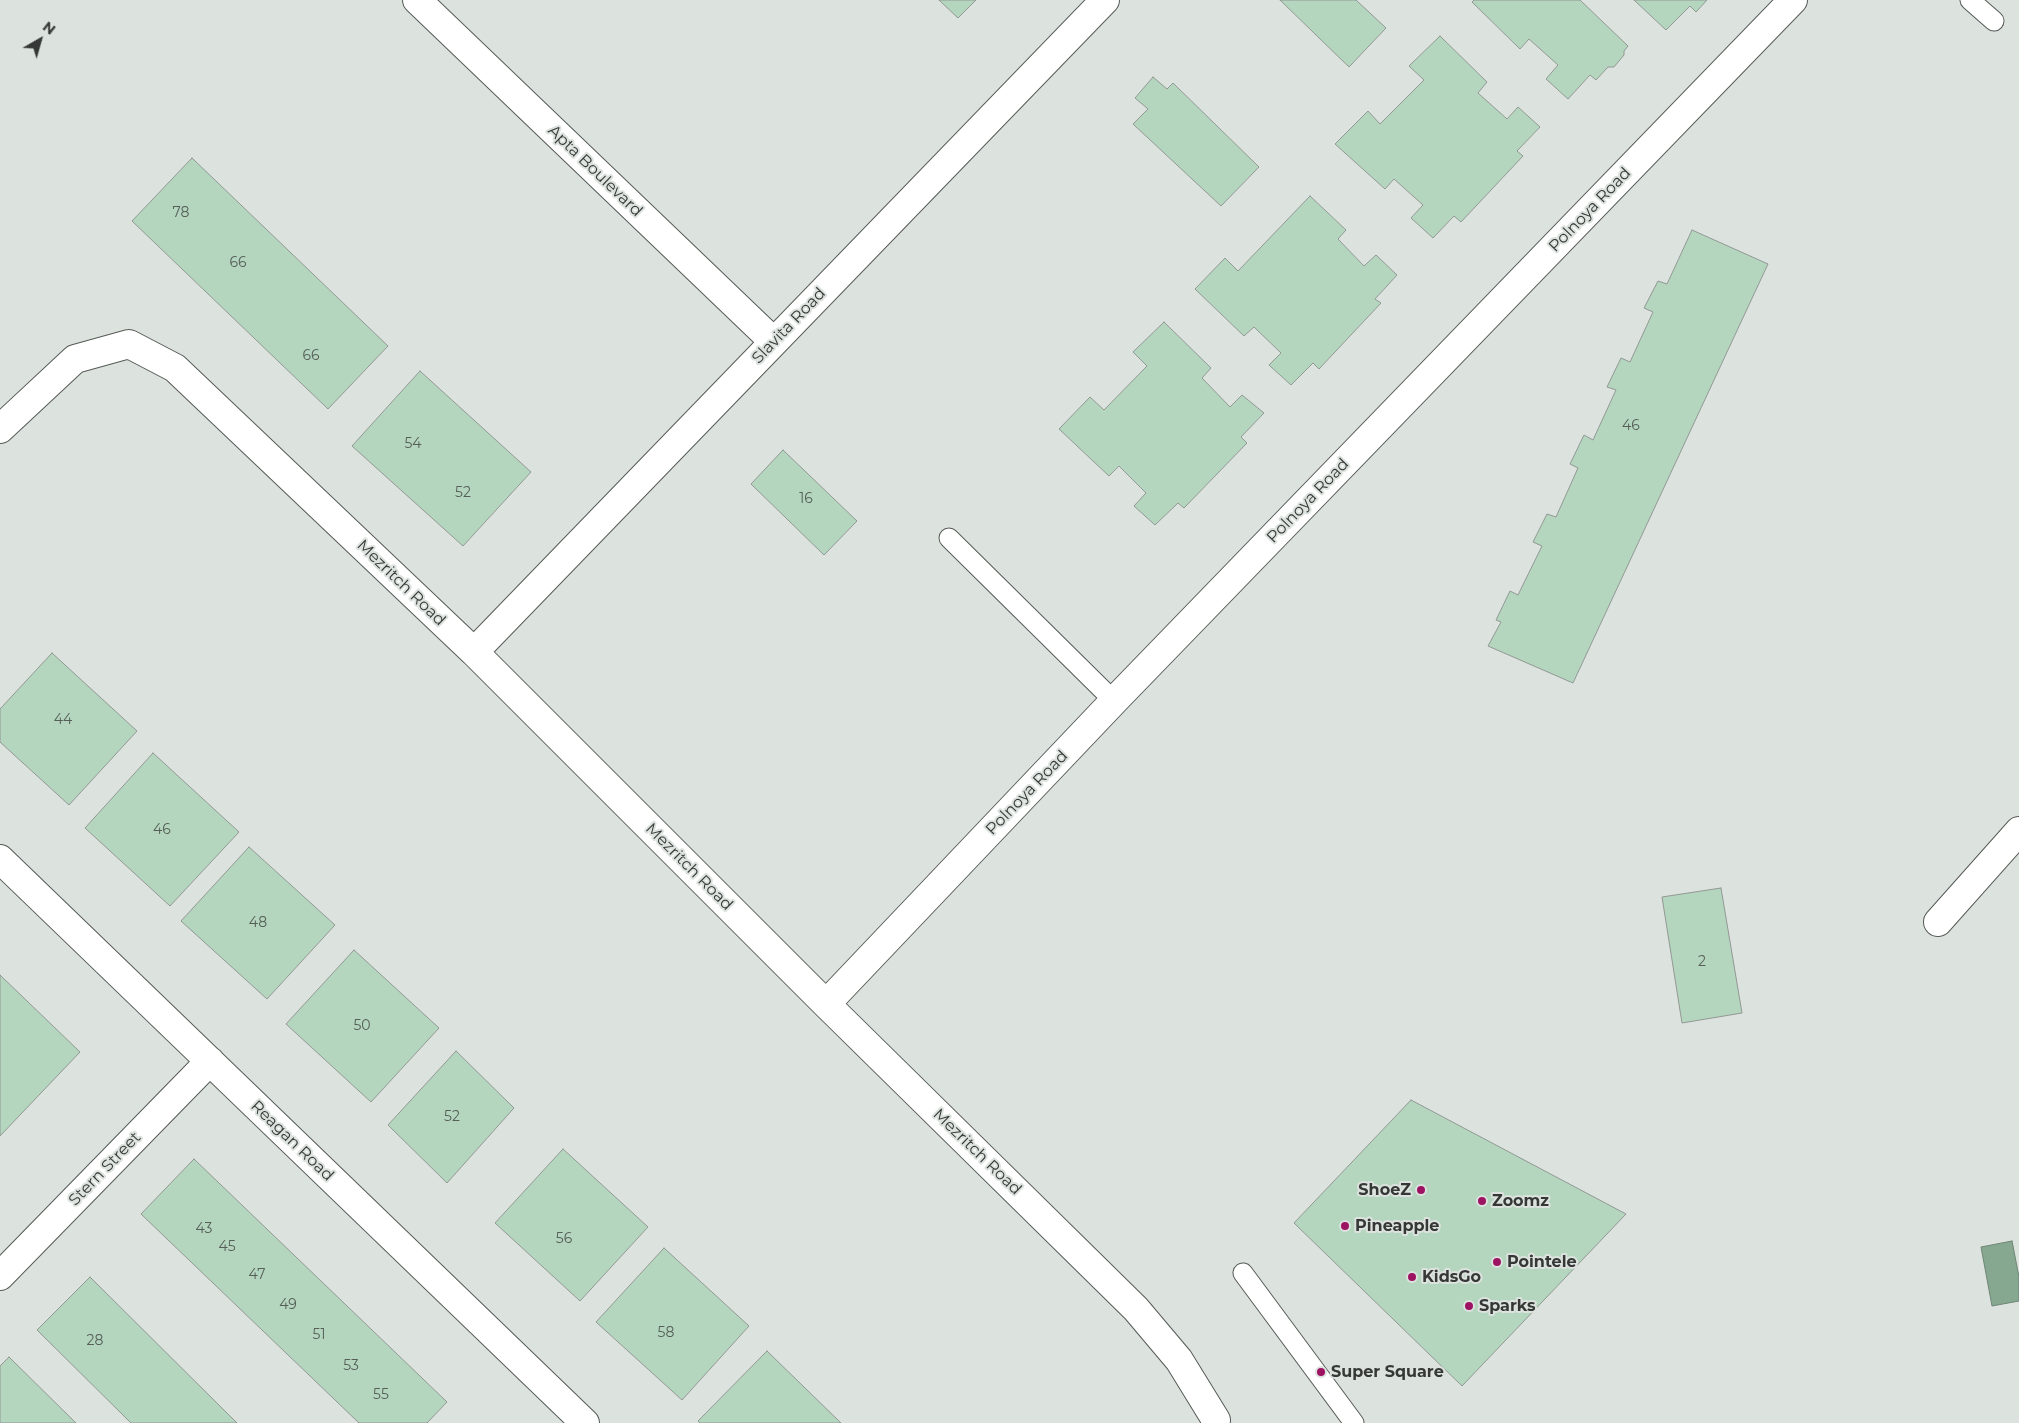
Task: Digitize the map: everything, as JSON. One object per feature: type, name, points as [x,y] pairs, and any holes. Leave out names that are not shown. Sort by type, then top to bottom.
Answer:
[{"type":"street","name":"Apta Boulevard","points":[[417,0],[774,342]]},
{"type":"street","name":"Slavita Road","points":[[474,652],[1105,0]]},
{"type":"street","name":"Polnoya Road","points":[[826,1004],[1114,701],[1793,0]]},
{"type":"street","name":"Mezritch Road","points":[[0,429],[75,359],[129,344],[175,368],[474,652],[826,1004],[1136,1309],[1179,1360],[1216,1420],[1215,1423]]},
{"type":"street","points":[[1938,922],[2019,831]]},
{"type":"street","name":"Reagan Road","points":[[0,859],[210,1061],[569,1418]]},
{"type":"street","name":"Stern Street","points":[[0,1276],[210,1061]]},
{"type":"lane","points":[[1970,0],[1994,21]]},
{"type":"lane","points":[[950,538],[1114,701]]},
{"type":"lane","points":[[1243,1273],[1354,1423]]},
{"type":"shaded area","points":[[2012,1241],[2019,1277],[2019,1301],[1992,1306],[1981,1247]]},
{"type":"building","points":[[939,0],[976,0],[958,18]]},
{"type":"building","points":[[1280,0],[1356,0],[1386,28],[1349,67]]},
{"type":"building","points":[[1474,0],[1580,0],[1628,46],[1624,51],[1624,55],[1614,67],[1608,67],[1596,80],[1590,75],[1568,99],[1546,79],[1558,65],[1529,39],[1520,49],[1472,2]]},
{"type":"building","points":[[1634,0],[1707,0],[1696,12],[1690,6],[1666,30]]},
{"type":"building","points":[[1440,36],[1487,82],[1478,93],[1507,119],[1518,107],[1540,127],[1517,151],[1523,156],[1461,222],[1454,216],[1433,238],[1411,218],[1423,205],[1394,179],[1385,189],[1335,144],[1368,111],[1380,124],[1424,80],[1409,66]]},
{"type":"building","points":[[1153,77],[1167,89],[1173,83],[1259,167],[1221,206],[1133,124],[1148,109],[1135,98]]},
{"type":"building","points":[[192,158],[388,346],[328,409],[132,221]]},
{"type":"building","points":[[1310,196],[1346,230],[1338,239],[1364,266],[1376,255],[1397,275],[1375,299],[1381,303],[1319,369],[1313,363],[1291,385],[1269,365],[1281,353],[1254,327],[1244,336],[1195,289],[1225,258],[1238,271]]},
{"type":"building","points":[[1692,230],[1768,264],[1573,683],[1488,646],[1501,622],[1496,620],[1510,591],[1518,595],[1542,546],[1533,542],[1547,514],[1556,517],[1578,468],[1570,464],[1584,435],[1593,440],[1616,390],[1607,387],[1621,358],[1630,362],[1653,312],[1644,308],[1658,281],[1667,284]]},
{"type":"building","points":[[1164,322],[1211,368],[1202,378],[1230,407],[1242,395],[1264,413],[1241,437],[1247,443],[1184,508],[1178,503],[1155,525],[1134,506],[1146,493],[1119,466],[1109,476],[1059,429],[1090,397],[1104,410],[1147,366],[1133,352]]},
{"type":"building","points":[[420,371],[531,472],[463,546],[352,446]]},
{"type":"building","points":[[783,450],[857,521],[824,555],[751,484]]},
{"type":"building","points":[[52,653],[137,731],[69,805],[0,742],[0,709]]},
{"type":"building","points":[[153,753],[239,832],[170,906],[85,828]]},
{"type":"building","points":[[249,847],[335,925],[267,999],[181,921]]},
{"type":"building","points":[[1721,888],[1742,1013],[1682,1023],[1662,897]]},
{"type":"building","points":[[354,950],[439,1028],[371,1102],[286,1024]]},
{"type":"building","points":[[0,975],[80,1052],[0,1136]]},
{"type":"building","points":[[456,1051],[514,1108],[447,1183],[388,1125]]},
{"type":"building","points":[[1411,1100],[1626,1214],[1462,1386],[1294,1223]]},
{"type":"building","points":[[563,1149],[648,1227],[580,1301],[495,1223]]},
{"type":"building","points":[[194,1159],[447,1402],[427,1423],[359,1423],[141,1214]]},
{"type":"building","points":[[664,1248],[749,1326],[682,1400],[596,1322]]},
{"type":"building","points":[[90,1277],[237,1423],[131,1423],[37,1330]]},
{"type":"building","points":[[767,1351],[841,1423],[700,1423],[698,1421]]},
{"type":"building","points":[[9,1357],[76,1423],[0,1423],[0,1366]]},
{"type":"place","name":"ShoeZ","points":[[1421,1190]]},
{"type":"place","name":"Zoomz","points":[[1482,1201]]},
{"type":"place","name":"Pineapple","points":[[1345,1226]]},
{"type":"place","name":"Pointele","points":[[1497,1262]]},
{"type":"place","name":"KidsGo","points":[[1412,1277]]},
{"type":"place","name":"Sparks","points":[[1469,1306]]},
{"type":"place","name":"Super Square","points":[[1321,1372]]}]
